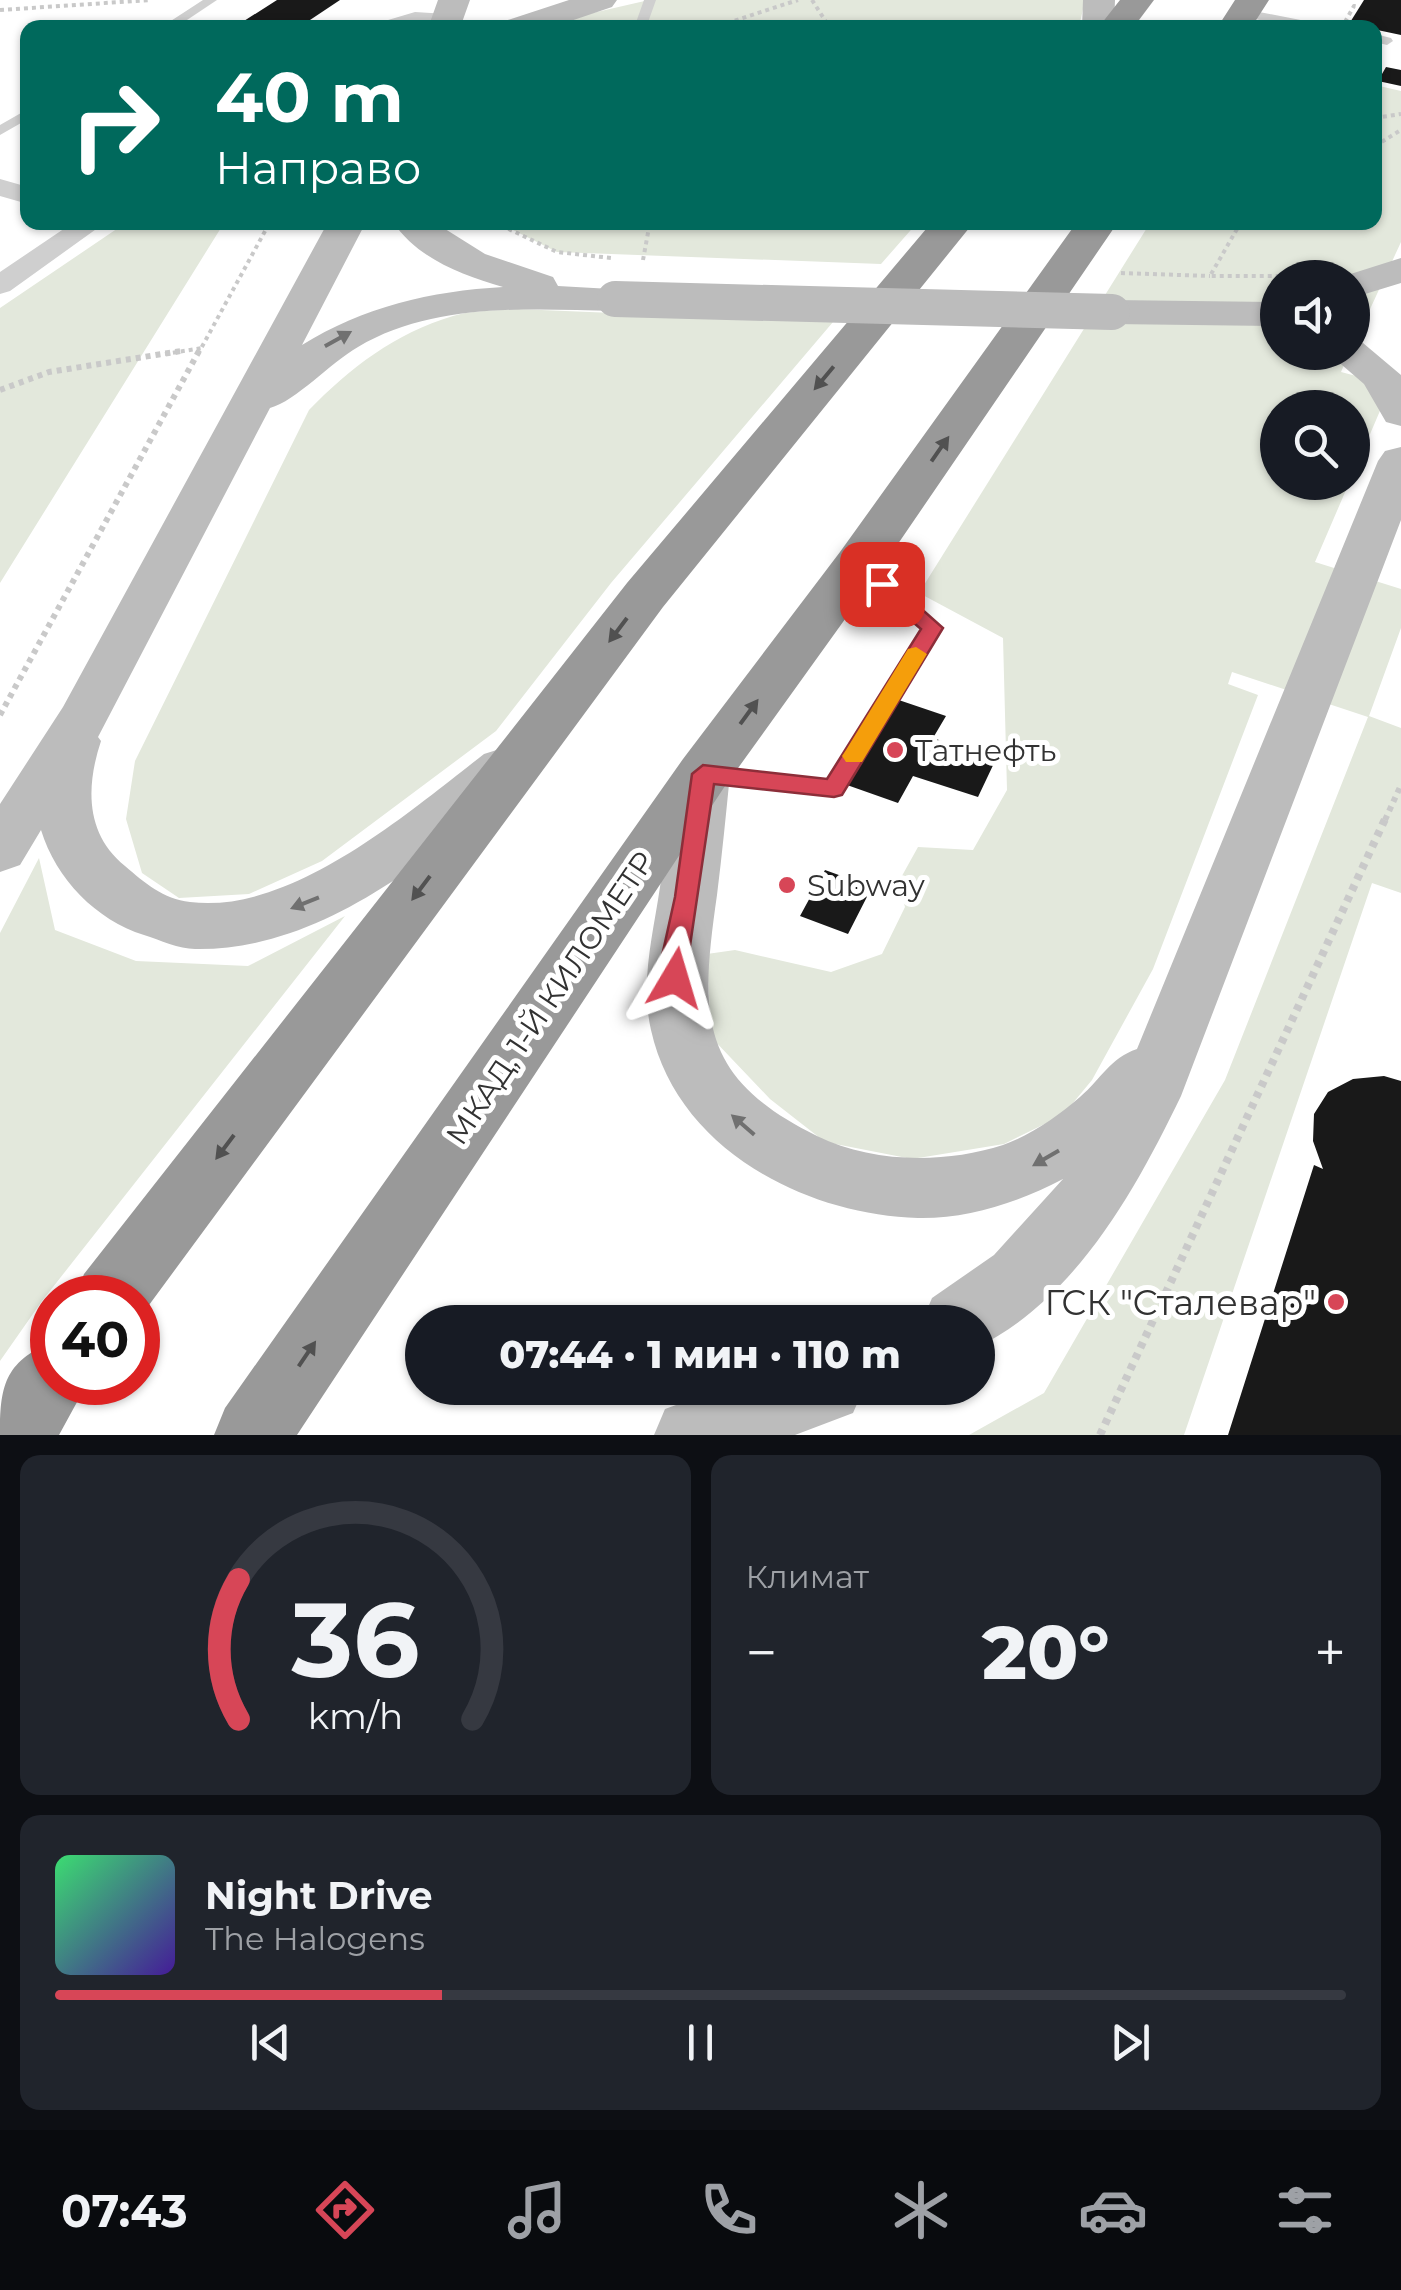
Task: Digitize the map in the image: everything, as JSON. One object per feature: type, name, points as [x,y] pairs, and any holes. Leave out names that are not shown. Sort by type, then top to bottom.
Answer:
[{"type":"highway","points":[[1121,20],[1137,0]]},
{"type":"highway","points":[[128,1275],[645,594],[947,230]]},
{"type":"highway","name":"МКАД, 1-Й КИЛОМЕТР","points":[[252,1435],[703,774],[858,564],[1092,230]]},
{"type":"highway","points":[[14,1435],[34,1405]]},
{"type":"main road","points":[[447,15],[473,0]]},
{"type":"main road","points":[[541,20],[601,0]]},
{"type":"main road","points":[[0,850],[84,716],[343,230]]},
{"type":"main road","points":[[422,230],[441,246],[493,272],[555,290],[628,270]]},
{"type":"main road","points":[[470,230],[492,244],[577,270],[1260,290]]},
{"type":"main road","points":[[222,458],[256,409],[301,363],[325,346],[374,322],[438,304],[628,270],[1260,322]]},
{"type":"main road","points":[[1370,275],[1401,270]]},
{"type":"main road","points":[[1370,308],[1401,302]]},
{"type":"main road","points":[[1190,314],[1260,314]]},
{"type":"main road","points":[[1370,369],[1381,377],[1401,413]]},
{"type":"main road","points":[[979,1305],[1034,1262],[1083,1210],[1118,1158],[1149,1096],[1400,461]]},
{"type":"main road","points":[[84,716],[65,762],[61,795],[83,862],[102,884],[130,903],[158,916],[191,924],[267,917],[344,886],[396,853],[528,749]]},
{"type":"main road","points":[[703,774],[688,897],[675,956],[675,1000],[688,1054],[711,1095],[736,1120],[805,1166],[864,1184],[923,1190],[987,1182],[1040,1163],[1084,1134],[1124,1096],[1181,1011]]},
{"type":"main road","points":[[691,1435],[778,1405]]},
{"type":"street","points":[[411,20],[447,15]]},
{"type":"street","points":[[0,285],[81,230]]},
{"type":"lane","points":[[179,20],[211,0]]},
{"type":"lane","points":[[1243,13],[1279,20]]},
{"type":"lane","points":[[703,774],[834,788],[932,628],[858,564]]},
{"type":"path","points":[[0,10],[151,0]]},
{"type":"path","points":[[737,20],[798,0]]},
{"type":"path","points":[[1346,20],[1354,6],[1359,8]]},
{"type":"path","points":[[0,715],[266,230]]},
{"type":"path","points":[[511,230],[557,252],[628,270],[646,230]]},
{"type":"path","points":[[1236,230],[1210,276],[1260,278]]},
{"type":"path","points":[[0,390],[48,372],[203,348]]},
{"type":"path","points":[[1100,1435],[1401,785]]},
{"type":"shaded area","points":[[649,0],[1085,0],[1081,20],[568,20]]},
{"type":"shaded area","points":[[1382,87],[1401,91],[1401,242],[1370,309],[1370,260],[1260,260],[1260,370],[1342,370],[1391,385],[1370,434],[1370,390],[1260,390],[1260,500],[1342,500],[1315,562],[1401,589],[1401,628],[1369,716],[1401,728],[1401,893],[1372,883],[1184,1435],[969,1435],[1044,1393],[1225,1080],[1368,717],[1232,672],[1228,684],[1258,695],[1153,969],[1092,1080],[1063,1115],[1004,1144],[912,1159],[825,1142],[770,1099],[711,1037],[707,954],[735,950],[831,972],[882,954],[905,907],[898,883],[918,847],[973,850],[1007,790],[1003,638],[919,593],[1146,230],[1382,230]]},
{"type":"shaded area","points":[[115,230],[220,230],[0,583],[0,308]]},
{"type":"shaded area","points":[[513,230],[910,230],[881,264],[557,252]]},
{"type":"shaded area","points":[[517,309],[833,322],[611,583],[496,731],[322,861],[249,894],[179,898],[142,873],[126,819],[135,761],[309,410],[357,366],[412,332],[461,314]]},
{"type":"shaded area","points":[[39,858],[55,930],[136,961],[248,966],[345,916],[62,1275],[30,1275],[30,1318],[0,1361],[0,933]]},
{"type":"building","points":[[277,0],[340,0],[310,20],[246,20]]},
{"type":"building","points":[[1364,0],[1401,0],[1401,35],[1382,31],[1382,20],[1352,20]]},
{"type":"building","points":[[1386,67],[1401,70],[1401,86],[1382,82]]},
{"type":"building","points":[[881,694],[946,716],[933,738],[996,759],[978,797],[913,776],[898,803],[830,779]]},
{"type":"building","points":[[825,870],[872,887],[848,934],[800,916]]},
{"type":"building","name":"ГСК \"Сталевар\"","points":[[1384,1076],[1401,1081],[1401,1435],[1228,1435],[1314,1165],[1323,1169],[1313,1141],[1314,1114],[1328,1092],[1353,1079]]},
{"type":"slow traffic","points":[[854,756],[916,654]]},
{"type":"place","name":"Татнефть","points":[[895,750]]},
{"type":"place","name":"Subway","points":[[787,885]]},
{"type":"place","name":"ГСК \"Сталевар\"","points":[[1336,1302]]},
{"type":"route","points":[[675,978],[703,774],[834,788],[932,628],[882,584]]}]
